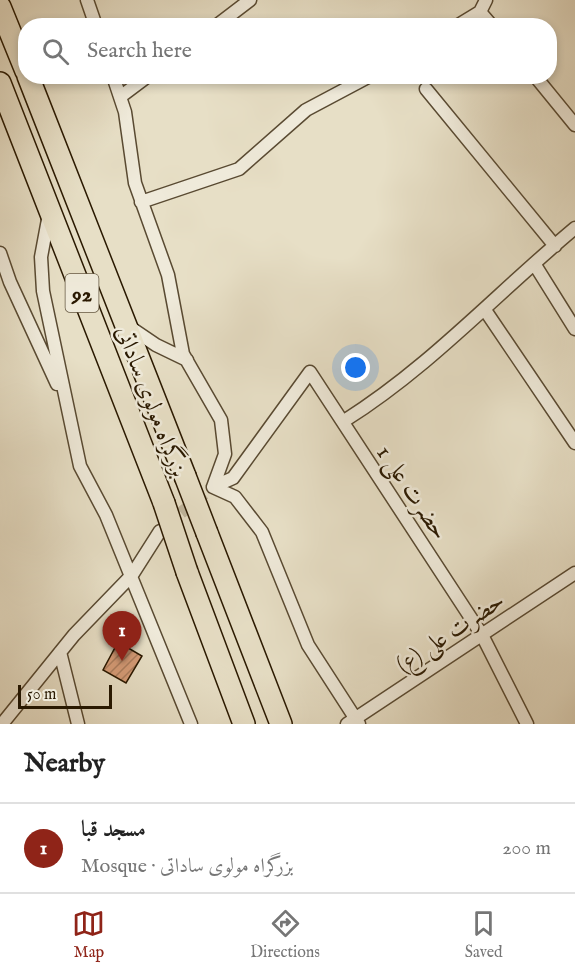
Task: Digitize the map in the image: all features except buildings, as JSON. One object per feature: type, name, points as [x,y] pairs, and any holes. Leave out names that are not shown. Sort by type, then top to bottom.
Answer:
[{"type":"highway","points":[[0,7],[18,51]]},
{"type":"highway","name":"بزرگراه مولوی ساداتی","points":[[0,84],[164,503],[244,724]]},
{"type":"highway","name":"بزرگراه مولوی ساداتی","points":[[31,84],[281,724]]},
{"type":"street","points":[[87,0],[93,18]]},
{"type":"street","points":[[226,18],[250,0]]},
{"type":"street","points":[[467,18],[483,6]]},
{"type":"street","points":[[116,84],[125,112],[135,183],[168,275],[183,354],[220,420],[225,454],[213,487],[236,496],[262,532],[308,645],[354,722]]},
{"type":"street","points":[[120,97],[137,84]]},
{"type":"street","points":[[141,202],[239,169],[306,110],[355,84]]},
{"type":"street","points":[[541,84],[575,125]]},
{"type":"street","points":[[426,90],[555,246]]},
{"type":"street","points":[[50,210],[40,271],[80,466],[106,514],[191,724]]},
{"type":"street","points":[[344,421],[379,399],[429,360],[575,228]]},
{"type":"street","points":[[0,253],[10,282],[65,401]]},
{"type":"street","points":[[535,265],[575,329]]},
{"type":"street","points":[[485,310],[575,443]]},
{"type":"street","points":[[125,323],[156,345],[187,360]]},
{"type":"street","name":"حضرت علی 1","points":[[213,487],[233,478],[310,372],[482,635],[527,724]]},
{"type":"street","points":[[2,724],[60,652],[132,575],[160,531]]},
{"type":"street","name":"حضرت علی (ع)","points":[[354,722],[575,573]]},
{"type":"street","points":[[60,652],[78,724]]},
{"type":"tunnel","points":[[167,524],[213,487]]},
{"type":"place","name":"مسجد قبا","points":[[122,661]]}]
